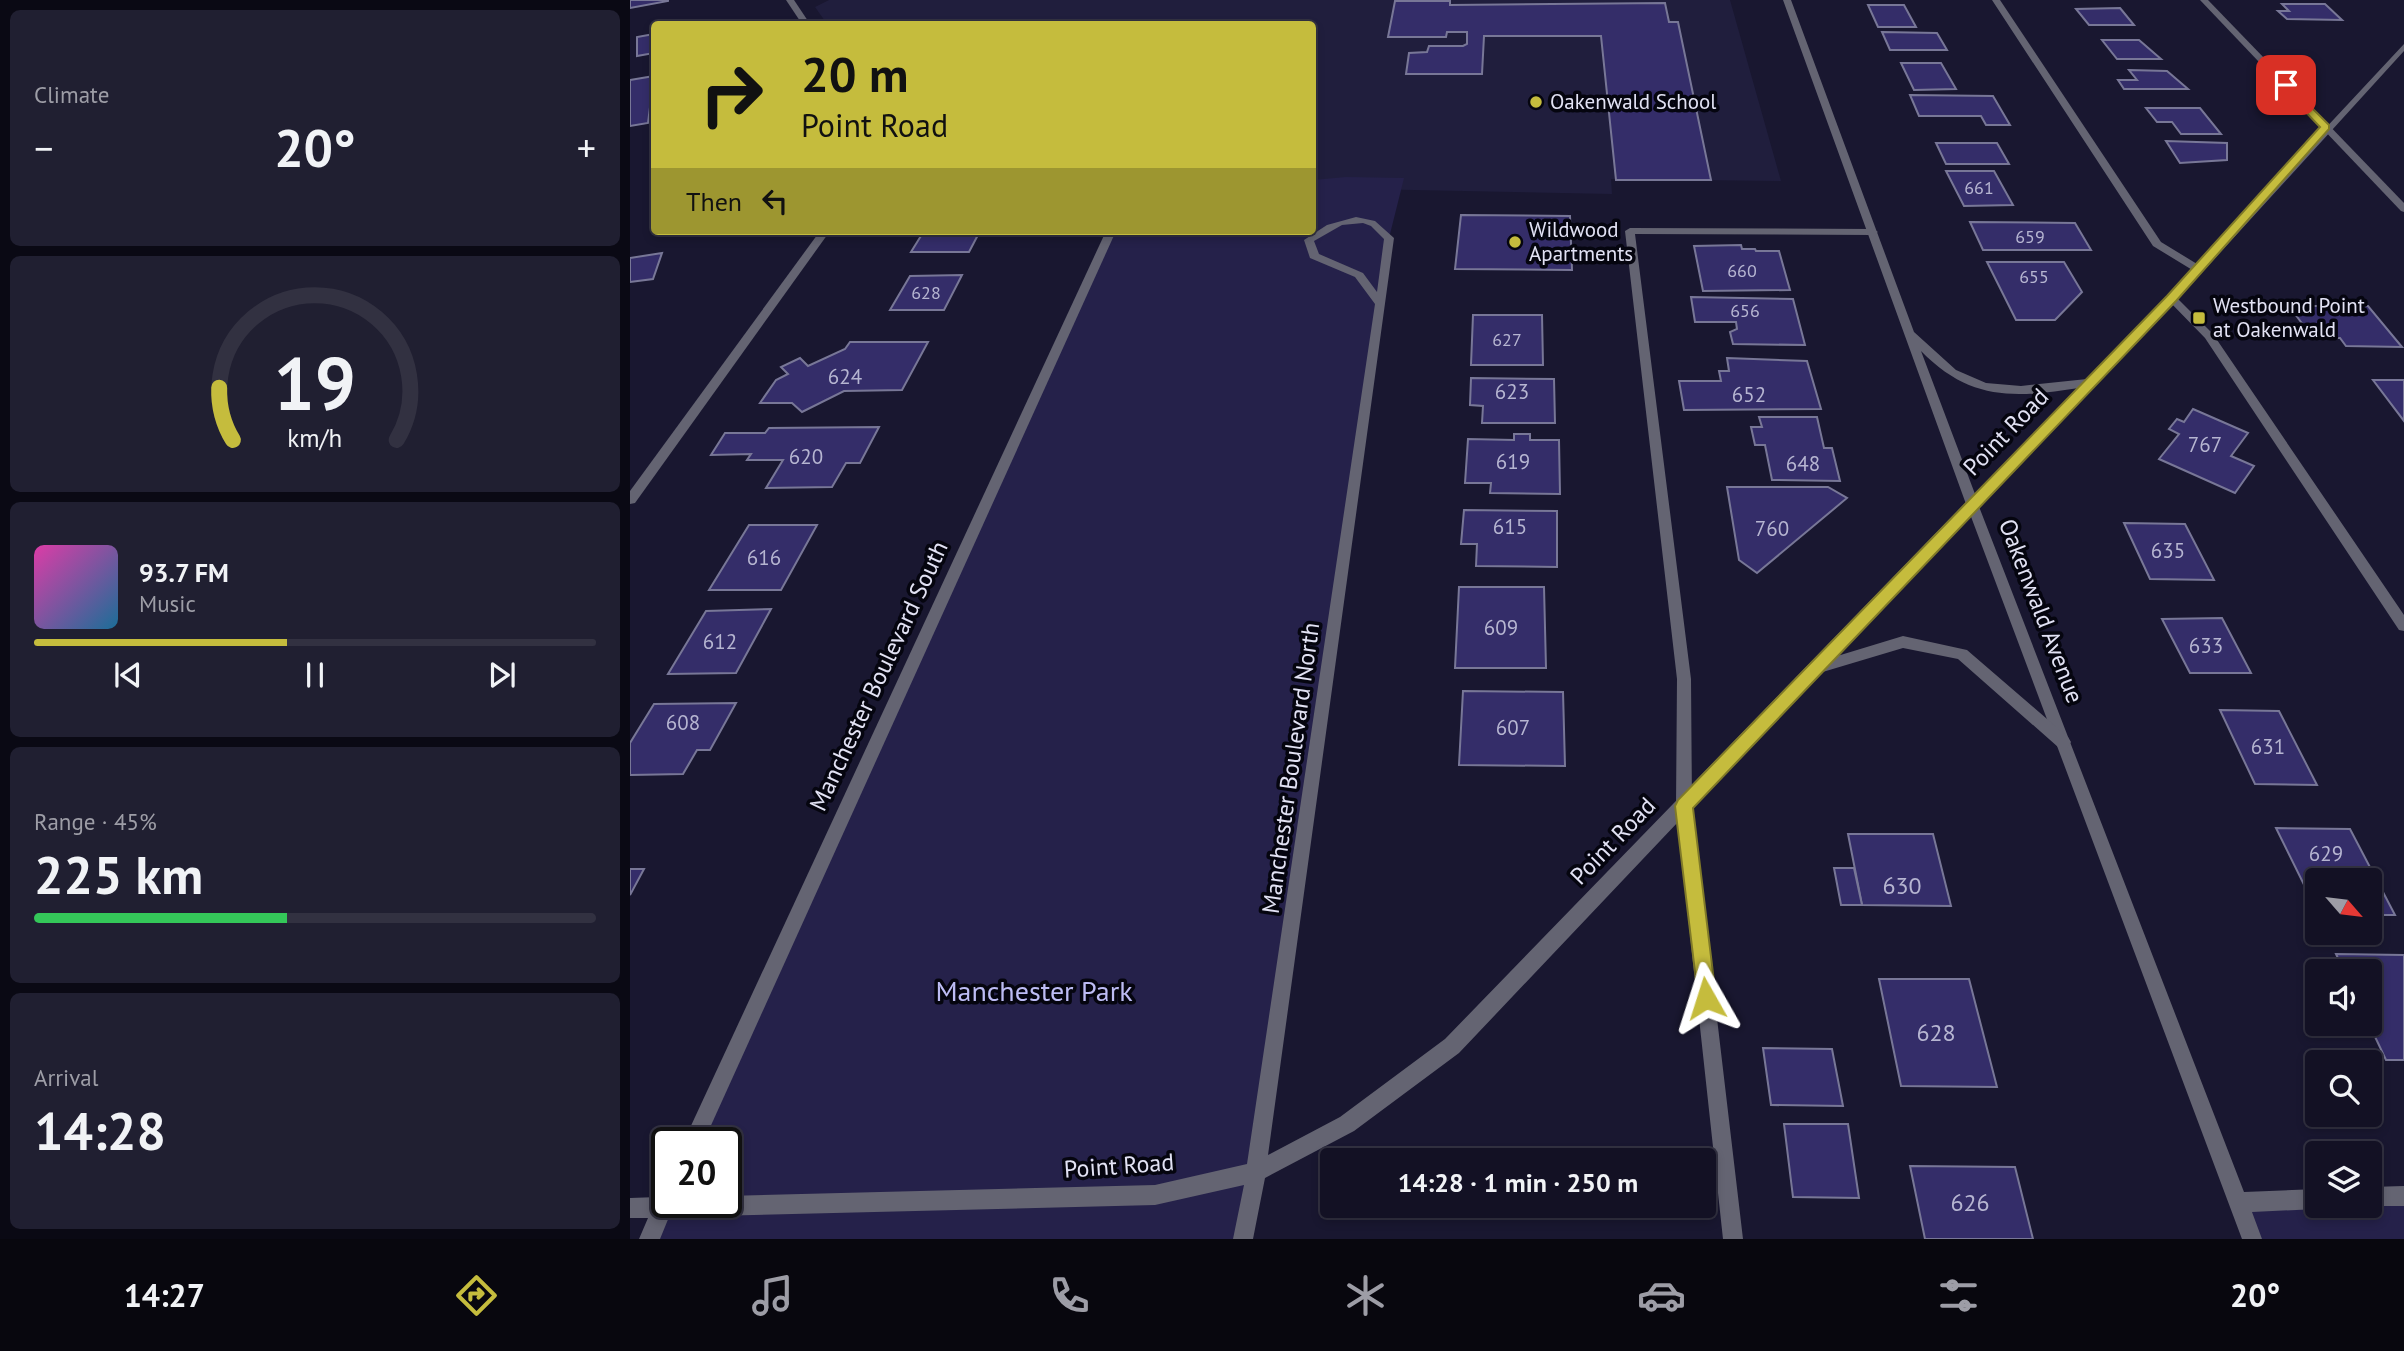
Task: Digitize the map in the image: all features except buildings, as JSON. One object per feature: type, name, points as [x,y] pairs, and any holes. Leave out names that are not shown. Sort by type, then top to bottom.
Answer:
[{"type":"street","points":[[790,0],[804,21]]},
{"type":"street","name":"Oakenwald Avenue","points":[[1787,0],[1972,504],[2252,1239]]},
{"type":"street","points":[[1996,0],[2157,244],[2198,269]]},
{"type":"street","points":[[2204,0],[2404,209]]},
{"type":"street","name":"Point Road","points":[[742,1203],[1155,1195],[1256,1172],[1347,1124],[1452,1046],[2172,299],[2326,127],[2404,46]]},
{"type":"street","name":"Manchester Boulevard North","points":[[1243,1239],[1256,1172],[1389,238],[1372,223],[1353,221],[1328,226],[1316,235]]},
{"type":"street","points":[[1733,1239],[1684,806],[1684,679],[1630,231],[1873,232]]},
{"type":"street","points":[[630,500],[822,235]]},
{"type":"street","name":"Manchester Boulevard South","points":[[701,1127],[1109,235]]},
{"type":"street","name":"Manchester Boulevard North","points":[[1316,235],[1309,240],[1314,257],[1359,275],[1380,303]]},
{"type":"street","points":[[2172,299],[2209,336],[2404,626]]},
{"type":"street","points":[[1909,332],[1953,373],[1995,388],[2032,391],[2092,382]]},
{"type":"street","points":[[1816,668],[1903,642],[1962,654],[2063,742]]},
{"type":"street","points":[[2382,1197],[2404,1196]]},
{"type":"street","points":[[2239,1202],[2305,1199]]},
{"type":"street","name":"Point Road","points":[[630,1208],[651,1206]]},
{"type":"street","points":[[649,1239],[659,1218]]},
{"type":"shaded area","name":"Oakenwald School","points":[[829,0],[1730,0],[1781,181],[1611,179],[1612,194],[1316,188],[1316,21],[825,21],[815,7]]},
{"type":"green space","name":"Manchester Park","points":[[1346,177],[1404,178],[1389,238],[1243,1239],[649,1239],[659,1218],[742,1218],[742,1127],[700,1127],[1109,235],[1316,235],[1316,180]]},
{"type":"green space","points":[[2404,1196],[2404,1239],[2252,1239],[2239,1202],[2305,1204],[2305,1218],[2382,1218],[2382,1197]]},
{"type":"place","name":"Oakenwald School","points":[[1536,102]]},
{"type":"place","name":"Wildwood Apartments","points":[[1515,242]]},
{"type":"place","name":"Westbound Point at Oakenwald","points":[[2199,318]]},
{"type":"route","points":[[1706,998],[1684,806],[2172,299],[2326,127],[2286,85]]}]
